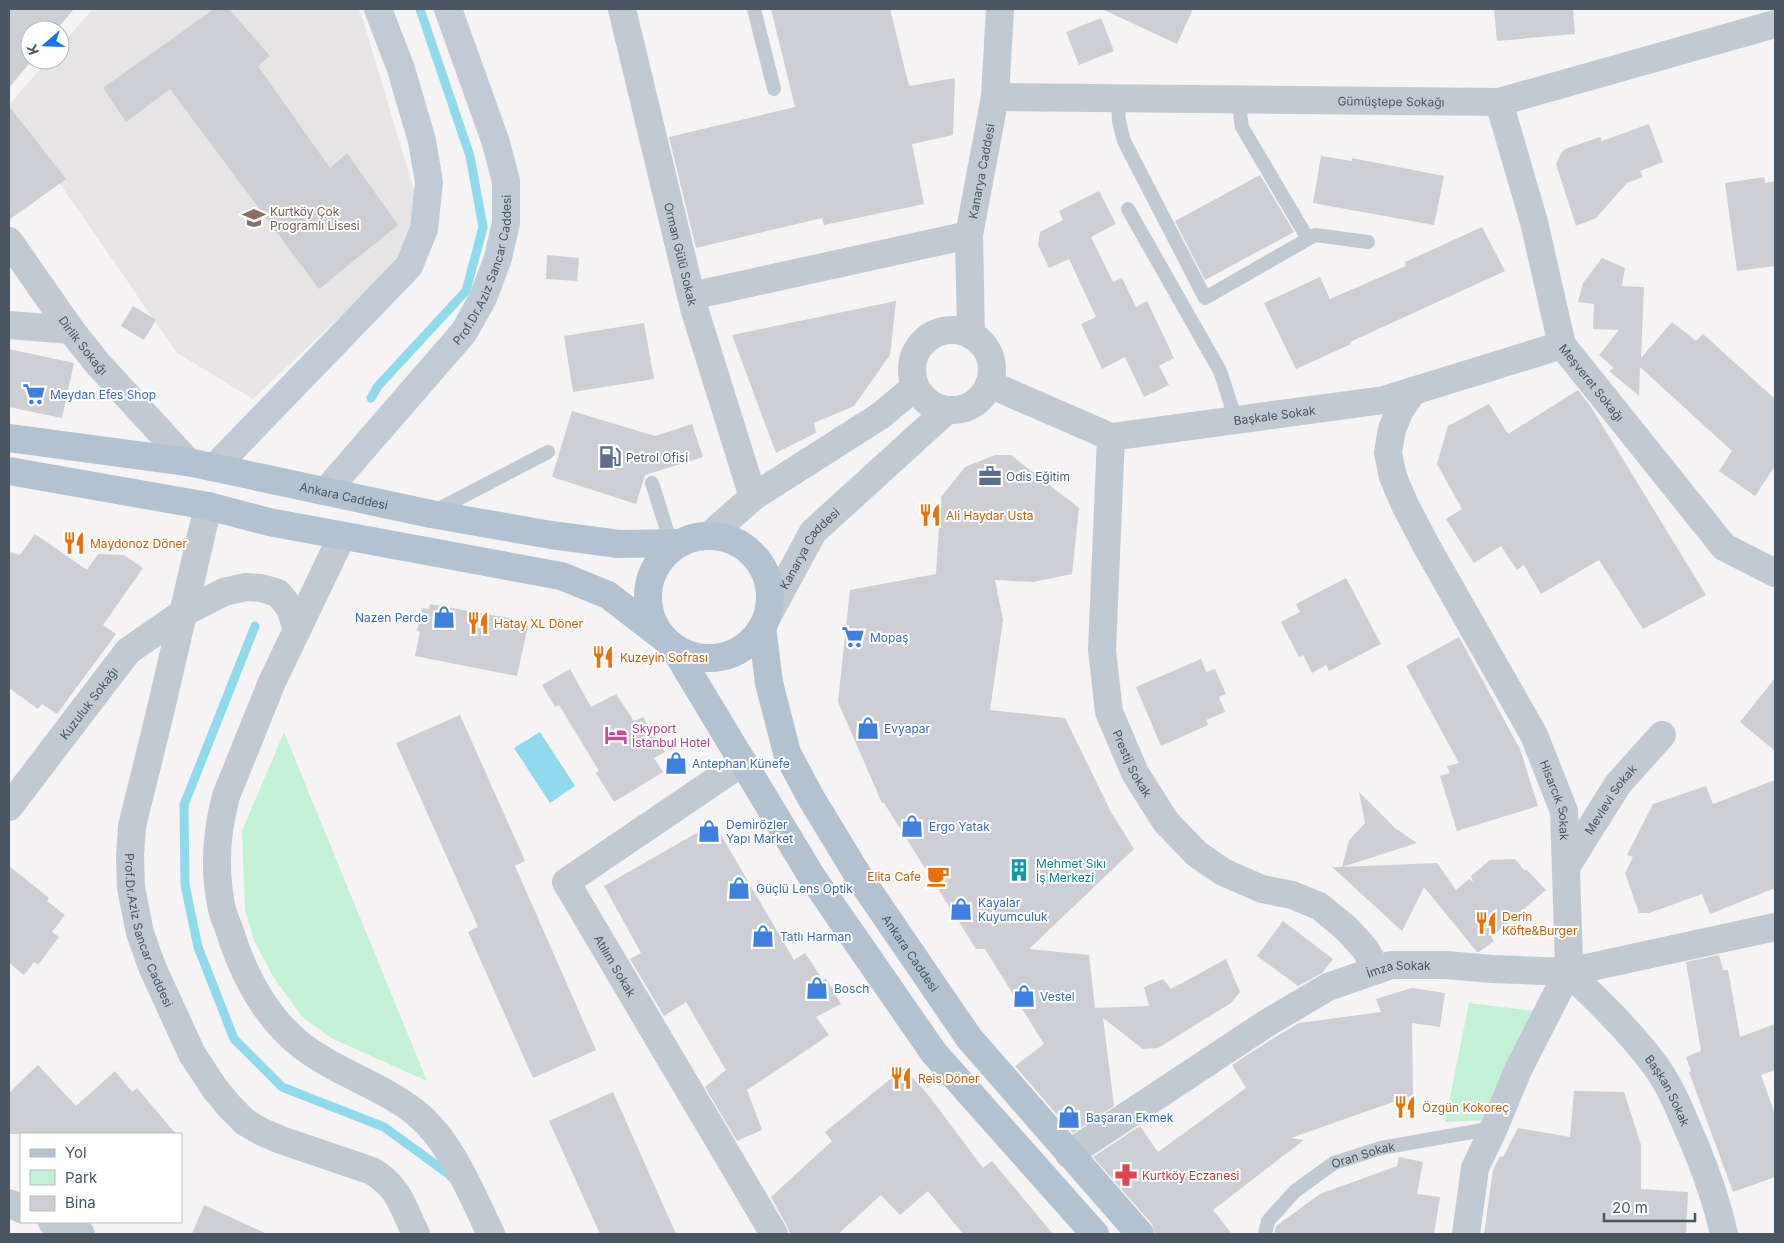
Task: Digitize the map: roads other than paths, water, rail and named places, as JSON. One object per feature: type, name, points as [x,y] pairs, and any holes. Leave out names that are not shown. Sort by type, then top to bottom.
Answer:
[{"type":"main road","name":"Ankara Caddesi","points":[[9,438],[188,462],[327,490],[431,514],[552,535],[609,542],[675,543]]},
{"type":"main road","points":[[9,471],[208,506],[269,522],[561,576],[608,595],[667,642],[692,656],[710,659],[730,656],[746,646],[760,632],[765,621],[770,594],[766,574],[755,556],[739,543],[719,536],[698,536],[675,543],[663,556],[652,575],[648,595],[650,616],[667,642],[743,762],[812,877],[934,1053],[1095,1234]]},
{"type":"main road","name":"Ankara Caddesi","points":[[765,621],[769,683],[775,712],[787,753],[810,798],[859,877],[969,1038],[1140,1234]]},
{"type":"street","points":[[215,468],[409,266],[424,229],[429,182],[422,141],[401,69],[378,9]]},
{"type":"street","name":"Prof.Dr.Aziz Sancar Caddesi","points":[[327,490],[464,332],[484,298],[498,258],[506,223],[506,182],[495,140],[448,9]]},
{"type":"street","name":"Orman Gülü Sokak","points":[[622,9],[691,296],[753,497]]},
{"type":"street","name":"Kanarya Caddesi","points":[[971,335],[969,235],[995,97],[1000,9]]},
{"type":"street","name":"Gümüştepe Sokağı","points":[[995,97],[1499,102],[1775,24]]},
{"type":"street","name":"Meşveret Sokağı","points":[[1499,102],[1534,222],[1562,345],[1724,547],[1775,573]]},
{"type":"street","points":[[691,296],[969,235]]},
{"type":"street","name":"Dirlik Sokağı","points":[[9,241],[71,330],[98,364],[188,462]]},
{"type":"street","points":[[9,325],[71,330]]},
{"type":"street","points":[[947,330],[959,330],[971,335],[980,342],[988,353],[991,364],[989,384],[979,399],[970,406],[959,410],[948,410],[934,406],[923,398],[915,387],[912,375],[912,362],[916,351],[924,341],[934,334],[947,330]]},
{"type":"street","name":"Başkale Sokak","points":[[1111,437],[1384,400],[1562,345]]},
{"type":"street","points":[[989,384],[1111,437]]},
{"type":"street","points":[[709,536],[753,497],[880,416],[915,387]]},
{"type":"street","name":"Hisarcık Sokak","points":[[1414,391],[1400,410],[1392,429],[1388,453],[1393,477],[1427,547],[1534,735],[1564,811],[1570,963],[1568,972],[1518,1070],[1475,1168],[1466,1234]]},
{"type":"street","name":"Kanarya Caddesi","points":[[765,621],[813,532],[948,410]]},
{"type":"street","name":"Prestij Sokak","points":[[1111,437],[1102,650],[1109,712],[1134,773],[1166,822],[1197,854],[1223,872],[1262,888],[1292,895],[1318,906],[1346,928],[1365,948],[1377,970]]},
{"type":"street","name":"Prof.Dr.Aziz Sancar Caddesi","points":[[208,506],[132,826],[130,856],[131,888],[140,933],[153,970],[192,1054],[215,1089],[230,1106],[245,1122],[262,1132],[372,1171],[384,1178],[396,1190],[416,1234]]},
{"type":"street","points":[[342,536],[264,699],[223,805],[218,836],[217,873],[221,905],[234,944],[252,987],[275,1020],[310,1052],[417,1113],[438,1137],[458,1166],[491,1234]]},
{"type":"street","name":"Kuzuluk Sokağı","points":[[9,807],[128,651],[183,613],[224,592],[246,587],[261,588],[278,593],[290,608],[297,630]]},
{"type":"street","name":"Mevlevi Sokak","points":[[1566,867],[1618,784],[1662,736]]},
{"type":"street","name":"Atılım Sokak","points":[[743,762],[566,882],[774,1234]]},
{"type":"street","name":"İmza Sokak","points":[[1069,1154],[1267,1023],[1328,988],[1391,965],[1446,965],[1568,972],[1775,927]]},
{"type":"street","name":"Başkan Sokak","points":[[1568,972],[1600,1002],[1657,1068],[1679,1108],[1699,1155],[1717,1205],[1724,1234]]},
{"type":"street","points":[[54,1223],[81,1234]]},
{"type":"lane","points":[[754,9],[774,89]]},
{"type":"lane","points":[[1118,99],[1118,121],[1124,141],[1206,298],[1315,235],[1368,242]]},
{"type":"lane","points":[[1238,100],[1242,127],[1308,239]]},
{"type":"lane","points":[[1128,209],[1220,371],[1236,420]]},
{"type":"lane","points":[[431,514],[548,452]]},
{"type":"lane","points":[[652,483],[675,543]]},
{"type":"lane","name":"Oran Sokak","points":[[1265,1234],[1268,1221],[1296,1191],[1334,1163],[1381,1148],[1494,1128]]},
{"type":"water","points":[[540,732],[575,786],[550,803],[514,748]]},
{"type":"waterway","points":[[371,398],[378,386],[466,291],[483,227],[470,156],[420,9]]},
{"type":"waterway","points":[[255,626],[184,805],[185,885],[198,947],[234,1039],[282,1087],[384,1127],[451,1177]]},
{"type":"place","name":"Kurtköy Çok Programlı Lisesi","points":[[254,218]]},
{"type":"place","name":"Meydan Efes Shop","points":[[34,394]]},
{"type":"place","name":"Petrol Ofisi","points":[[610,457]]},
{"type":"place","name":"Odis Eğitim","points":[[990,476]]},
{"type":"place","name":"Ali Haydar Usta","points":[[930,515]]},
{"type":"place","name":"Maydonoz Döner","points":[[74,543]]},
{"type":"place","name":"Nazen Perde","points":[[444,617]]},
{"type":"place","name":"Hatay XL Döner","points":[[478,623]]},
{"type":"place","name":"Mopaş","points":[[853,637]]},
{"type":"place","name":"Kuzeyin Sofrası","points":[[603,657]]},
{"type":"place","name":"Evyapar","points":[[868,728]]},
{"type":"place","name":"Skyport İstanbul Hotel","points":[[616,735]]},
{"type":"place","name":"Antephan Künefe","points":[[676,763]]},
{"type":"place","name":"Ergo Yatak","points":[[912,826]]},
{"type":"place","name":"Demirözler Yapı Market","points":[[709,831]]},
{"type":"place","name":"Mehmet Sıkı İş Merkezi","points":[[1019,870]]},
{"type":"place","name":"Elita Cafe","points":[[938,876]]},
{"type":"place","name":"Güçlü Lens Optik","points":[[739,888]]},
{"type":"place","name":"Kayalar Kuyumculuk","points":[[961,909]]},
{"type":"place","name":"Derin Köfte&Burger","points":[[1486,923]]},
{"type":"place","name":"Tatlı Harman","points":[[763,936]]},
{"type":"place","name":"Bosch","points":[[817,988]]},
{"type":"place","name":"Vestel","points":[[1024,996]]},
{"type":"place","name":"Reis Döner","points":[[901,1078]]},
{"type":"place","name":"Özgün Kokoreç","points":[[1405,1107]]},
{"type":"place","name":"Başaran Ekmek","points":[[1069,1117]]},
{"type":"place","name":"Kurtköy Eczanesi","points":[[1126,1175]]}]
